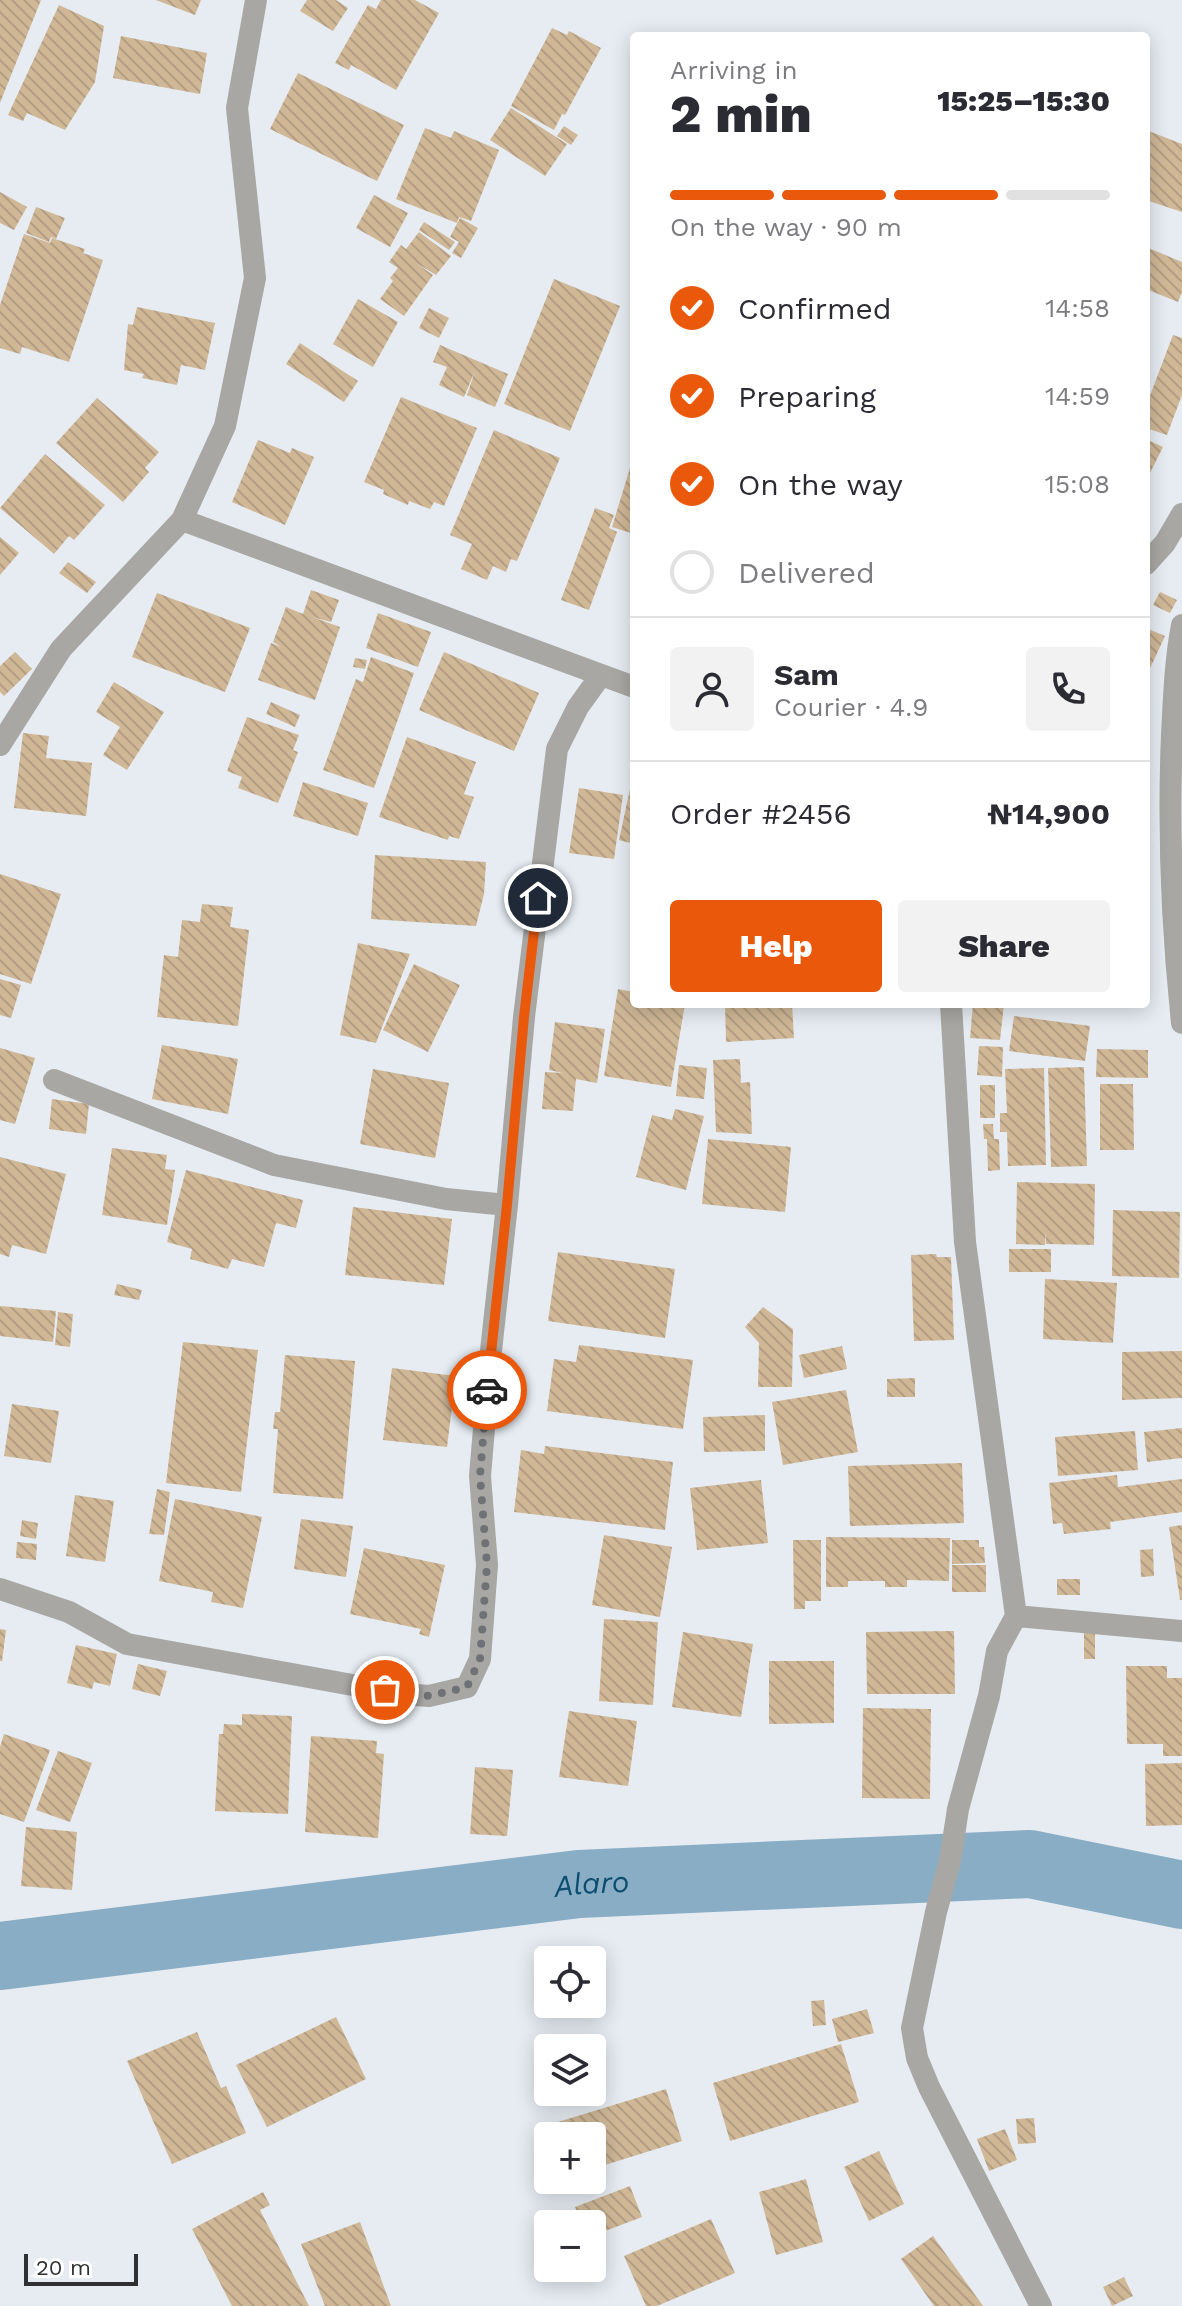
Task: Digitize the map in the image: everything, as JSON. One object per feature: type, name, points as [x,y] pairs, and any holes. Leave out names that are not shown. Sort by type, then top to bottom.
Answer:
[{"type":"street","points":[[0,745],[61,649],[182,520],[225,426],[255,278],[237,108],[256,0]]},
{"type":"street","points":[[1150,560],[1165,543],[1182,514]]},
{"type":"street","points":[[182,520],[630,686]]},
{"type":"street","points":[[1182,625],[1176,656],[1169,805],[1176,964],[1182,1023]]},
{"type":"street","points":[[0,1589],[69,1612],[127,1644],[402,1694],[429,1696],[467,1687],[480,1659],[487,1565],[480,1476],[489,1369],[524,1017],[557,749],[578,707],[601,675]]},
{"type":"street","points":[[951,1008],[965,1242],[1016,1616],[997,1651],[989,1696],[958,1809],[950,1861],[915,2006],[913,2044],[929,2087],[1041,2306]]},
{"type":"street","points":[[54,1080],[274,1165],[446,1199],[507,1205]]},
{"type":"street","points":[[1016,1616],[1182,1631]]},
{"type":"building","points":[[0,0],[41,0],[0,103]]},
{"type":"building","points":[[156,0],[201,0],[195,15]]},
{"type":"building","points":[[307,0],[336,0],[348,8],[333,31],[300,11]]},
{"type":"building","points":[[381,0],[415,0],[439,13],[396,90],[351,65],[349,70],[335,63],[368,5],[376,9]]},
{"type":"building","points":[[59,5],[104,26],[95,82],[65,130],[27,113],[23,121],[8,115]]},
{"type":"building","points":[[552,28],[567,35],[569,31],[601,48],[554,130],[511,106]]},
{"type":"building","points":[[121,36],[207,53],[200,94],[113,78]]},
{"type":"building","points":[[298,73],[404,125],[377,181],[270,129]]},
{"type":"building","points":[[511,108],[567,144],[545,176],[490,140]]},
{"type":"building","points":[[564,126],[578,135],[571,145],[557,136]]},
{"type":"building","points":[[425,128],[451,138],[454,131],[499,150],[471,221],[459,217],[457,223],[396,199]]},
{"type":"building","points":[[1150,132],[1182,144],[1182,212],[1150,201]]},
{"type":"building","points":[[0,192],[27,207],[14,230],[0,223]]},
{"type":"building","points":[[374,195],[408,213],[390,247],[356,228]]},
{"type":"building","points":[[36,207],[65,218],[56,239],[51,237],[49,242],[26,233]]},
{"type":"building","points":[[460,218],[478,228],[461,258],[452,253],[459,242],[450,237]]},
{"type":"building","points":[[424,222],[455,242],[449,250],[419,230]]},
{"type":"building","points":[[419,232],[451,256],[436,275],[416,263],[433,275],[404,316],[380,299],[398,268],[389,262],[401,245],[406,249]]},
{"type":"building","points":[[24,234],[50,243],[52,238],[85,249],[83,253],[103,260],[69,362],[22,347],[20,354],[0,348],[0,305]]},
{"type":"building","points":[[1150,249],[1182,262],[1182,292],[1178,302],[1150,291]]},
{"type":"building","points":[[554,279],[620,306],[570,431],[504,404]]},
{"type":"building","points":[[358,299],[398,322],[373,367],[333,344]]},
{"type":"building","points":[[137,307],[215,323],[205,370],[181,365],[177,385],[142,378],[144,374],[124,370],[128,324],[133,325]]},
{"type":"building","points":[[429,308],[449,318],[439,338],[419,328]]},
{"type":"building","points":[[1173,335],[1182,338],[1182,395],[1167,435],[1150,429],[1150,395]]},
{"type":"building","points":[[300,343],[358,381],[344,402],[286,364]]},
{"type":"building","points":[[440,345],[508,374],[495,407],[467,395],[475,371],[464,397],[439,385],[447,367],[433,362]]},
{"type":"building","points":[[401,397],[477,428],[444,506],[434,502],[430,509],[409,501],[408,505],[364,482]]},
{"type":"building","points":[[97,398],[159,452],[145,468],[149,472],[123,502],[56,443]]},
{"type":"building","points":[[494,430],[560,458],[517,561],[511,559],[506,572],[493,566],[487,580],[461,569],[472,544],[450,535]]},
{"type":"building","points":[[258,440],[290,453],[292,448],[314,457],[285,525],[232,502]]},
{"type":"building","points":[[1150,441],[1163,447],[1150,473]]},
{"type":"building","points":[[45,454],[105,505],[74,540],[69,536],[54,554],[0,508]]},
{"type":"building","points":[[630,468],[630,533],[612,527]]},
{"type":"building","points":[[595,508],[614,515],[609,528],[617,532],[589,610],[561,600]]},
{"type":"building","points":[[0,537],[19,553],[0,575]]},
{"type":"building","points":[[68,562],[96,582],[87,593],[59,573]]},
{"type":"building","points":[[311,590],[339,600],[331,622],[312,617],[340,627],[315,700],[258,680],[271,643],[281,647],[273,642],[286,607],[303,614]]},
{"type":"building","points":[[1160,592],[1177,600],[1170,613],[1153,605]]},
{"type":"building","points":[[157,593],[250,628],[225,692],[132,657]]},
{"type":"building","points":[[378,613],[431,632],[418,667],[366,648]]},
{"type":"building","points":[[1150,630],[1165,636],[1150,668]]},
{"type":"building","points":[[15,652],[32,669],[4,696],[0,692],[0,666]]},
{"type":"building","points":[[444,652],[539,693],[514,751],[419,710]]},
{"type":"building","points":[[371,657],[414,673],[374,788],[323,770],[356,679],[363,682]]},
{"type":"building","points":[[355,658],[367,660],[365,669],[353,667]]},
{"type":"building","points":[[114,682],[164,712],[127,770],[103,755],[120,727],[96,712]]},
{"type":"building","points":[[271,702],[300,715],[295,727],[266,714]]},
{"type":"building","points":[[247,717],[299,735],[293,750],[298,752],[278,803],[238,788],[242,777],[227,771]]},
{"type":"building","points":[[23,733],[49,736],[46,758],[92,763],[86,816],[14,808]]},
{"type":"building","points":[[407,737],[476,762],[464,794],[474,797],[459,839],[449,836],[448,840],[379,817]]},
{"type":"building","points":[[303,782],[368,803],[358,836],[293,816]]},
{"type":"building","points":[[579,788],[623,795],[614,859],[569,853]]},
{"type":"building","points":[[630,789],[630,843],[619,840]]},
{"type":"building","points":[[375,855],[486,862],[484,894],[476,926],[371,919]]},
{"type":"building","points":[[0,874],[61,894],[31,984],[0,974]]},
{"type":"building","points":[[202,904],[233,907],[230,927],[249,930],[238,1026],[157,1017],[164,955],[178,957],[182,920],[200,922]]},
{"type":"building","points":[[358,943],[410,954],[376,1043],[340,1035]]},
{"type":"building","points":[[414,964],[460,985],[428,1052],[383,1030]]},
{"type":"building","points":[[0,979],[21,985],[11,1018],[0,1015]]},
{"type":"building","points":[[618,989],[630,991],[630,1008],[684,1008],[671,1087],[604,1076]]},
{"type":"building","points":[[725,1008],[792,1008],[794,1038],[726,1042]]},
{"type":"building","points":[[973,1008],[1004,1008],[1000,1040],[970,1038]]},
{"type":"building","points":[[1014,1016],[1090,1026],[1085,1061],[1009,1051]]},
{"type":"building","points":[[555,1022],[605,1029],[597,1083],[576,1079],[573,1111],[542,1109],[545,1072],[563,1073],[549,1070]]},
{"type":"building","points":[[162,1045],[238,1059],[228,1114],[152,1099]]},
{"type":"building","points":[[979,1046],[1003,1047],[1002,1077],[977,1075]]},
{"type":"building","points":[[0,1048],[35,1058],[15,1124],[0,1120]]},
{"type":"building","points":[[1097,1049],[1148,1050],[1148,1078],[1096,1077]]},
{"type":"building","points":[[740,1059],[741,1083],[750,1082],[752,1134],[716,1132],[713,1060]]},
{"type":"building","points":[[679,1065],[707,1068],[704,1099],[676,1096]]},
{"type":"building","points":[[1084,1067],[1087,1166],[1051,1167],[1048,1068]]},
{"type":"building","points":[[1044,1068],[1046,1165],[1008,1166],[1007,1132],[1000,1132],[1000,1113],[1007,1113],[1005,1069]]},
{"type":"building","points":[[373,1069],[449,1083],[435,1158],[360,1144]]},
{"type":"building","points":[[1100,1084],[1133,1084],[1134,1150],[1100,1150]]},
{"type":"building","points":[[980,1085],[995,1085],[995,1118],[980,1118]]},
{"type":"building","points":[[52,1099],[89,1104],[86,1134],[49,1129]]},
{"type":"building","points":[[675,1109],[704,1116],[686,1190],[636,1177],[652,1115],[672,1120]]},
{"type":"building","points":[[983,1124],[993,1124],[994,1139],[999,1139],[1000,1170],[988,1171]]},
{"type":"building","points":[[708,1139],[791,1147],[785,1212],[702,1204]]},
{"type":"building","points":[[112,1148],[167,1155],[165,1169],[175,1170],[167,1225],[102,1215]]},
{"type":"building","points":[[0,1157],[66,1174],[46,1254],[12,1245],[9,1257],[0,1254]]},
{"type":"building","points":[[186,1170],[303,1200],[296,1228],[276,1223],[264,1267],[232,1259],[228,1269],[190,1259],[192,1249],[167,1242]]},
{"type":"building","points":[[1017,1182],[1095,1184],[1094,1245],[1046,1244],[1045,1232],[1045,1245],[1016,1244]]},
{"type":"building","points":[[353,1207],[452,1219],[444,1285],[345,1275]]},
{"type":"building","points":[[1113,1210],[1180,1212],[1179,1278],[1112,1276]]},
{"type":"building","points":[[1009,1249],[1051,1249],[1051,1272],[1009,1272]]},
{"type":"building","points":[[558,1252],[675,1269],[665,1338],[548,1321]]},
{"type":"building","points":[[936,1254],[937,1257],[951,1257],[954,1340],[914,1341],[911,1255]]},
{"type":"building","points":[[1045,1279],[1117,1283],[1113,1343],[1043,1339]]},
{"type":"building","points":[[117,1284],[142,1290],[139,1300],[114,1295]]},
{"type":"building","points":[[0,1306],[56,1311],[53,1342],[0,1336]]},
{"type":"building","points":[[763,1307],[793,1329],[792,1387],[758,1387],[759,1343],[745,1327]]},
{"type":"building","points":[[58,1312],[73,1314],[70,1347],[55,1345]]},
{"type":"building","points":[[183,1342],[258,1350],[241,1492],[166,1483]]},
{"type":"building","points":[[579,1345],[693,1360],[683,1429],[547,1411],[554,1359],[576,1362]]},
{"type":"building","points":[[842,1346],[847,1369],[804,1378],[799,1355]]},
{"type":"building","points":[[1182,1351],[1182,1398],[1122,1400],[1122,1352]]},
{"type":"building","points":[[285,1355],[355,1361],[343,1499],[273,1493],[278,1429],[273,1429],[275,1412],[280,1412]]},
{"type":"building","points":[[392,1368],[456,1376],[447,1447],[383,1440]]},
{"type":"building","points":[[915,1378],[915,1397],[887,1397],[887,1379]]},
{"type":"building","points":[[846,1390],[858,1452],[783,1465],[772,1402]]},
{"type":"building","points":[[12,1404],[59,1411],[51,1463],[4,1456]]},
{"type":"building","points":[[765,1415],[765,1451],[704,1452],[703,1417]]},
{"type":"building","points":[[1182,1428],[1182,1458],[1147,1462],[1144,1432]]},
{"type":"building","points":[[1135,1431],[1138,1470],[1058,1476],[1055,1437]]},
{"type":"building","points":[[545,1446],[673,1462],[665,1530],[514,1512],[521,1450],[544,1454]]},
{"type":"building","points":[[962,1463],[964,1523],[850,1526],[848,1466]]},
{"type":"building","points":[[1117,1475],[1118,1487],[1182,1479],[1182,1512],[1110,1522],[1111,1529],[1064,1534],[1062,1523],[1053,1524],[1049,1483]]},
{"type":"building","points":[[761,1480],[768,1543],[697,1550],[690,1488]]},
{"type":"building","points":[[157,1489],[170,1492],[164,1535],[149,1534]]},
{"type":"building","points":[[75,1495],[114,1501],[105,1562],[66,1556]]},
{"type":"building","points":[[175,1499],[262,1517],[243,1608],[211,1602],[213,1592],[159,1581]]},
{"type":"building","points":[[301,1519],[353,1526],[346,1577],[294,1569]]},
{"type":"building","points":[[22,1520],[38,1523],[36,1539],[20,1536]]},
{"type":"building","points":[[1182,1525],[1182,1600],[1180,1600],[1169,1527]]},
{"type":"building","points":[[604,1535],[672,1547],[660,1617],[592,1605]]},
{"type":"building","points":[[826,1537],[950,1538],[949,1581],[907,1580],[907,1587],[885,1587],[885,1581],[848,1581],[848,1587],[826,1587]]},
{"type":"building","points":[[793,1540],[821,1540],[821,1601],[805,1601],[805,1609],[794,1609]]},
{"type":"building","points":[[952,1540],[979,1540],[979,1547],[984,1547],[985,1563],[952,1564]]},
{"type":"building","points":[[17,1542],[37,1544],[36,1560],[16,1558]]},
{"type":"building","points":[[364,1548],[445,1565],[429,1637],[419,1634],[421,1629],[350,1614]]},
{"type":"building","points":[[1153,1549],[1154,1576],[1141,1577],[1140,1550]]},
{"type":"building","points":[[952,1565],[986,1565],[986,1592],[952,1592]]},
{"type":"building","points":[[1057,1579],[1080,1579],[1080,1595],[1057,1595]]},
{"type":"building","points":[[604,1619],[658,1622],[653,1705],[599,1701]]},
{"type":"building","points":[[0,1629],[6,1630],[2,1661],[0,1661]]},
{"type":"building","points":[[954,1631],[955,1694],[867,1694],[866,1632]]},
{"type":"building","points":[[683,1632],[753,1644],[741,1717],[672,1707]]},
{"type":"building","points":[[1084,1632],[1095,1632],[1095,1659],[1084,1659]]},
{"type":"building","points":[[76,1645],[117,1654],[110,1686],[94,1682],[92,1689],[67,1683]]},
{"type":"building","points":[[769,1661],[834,1661],[834,1723],[769,1724]]},
{"type":"building","points":[[138,1664],[167,1671],[160,1696],[132,1689]]},
{"type":"building","points":[[1126,1666],[1167,1666],[1167,1678],[1182,1678],[1182,1756],[1163,1756],[1163,1744],[1127,1744]]},
{"type":"building","points":[[863,1708],[931,1709],[930,1799],[862,1798]]},
{"type":"building","points":[[569,1711],[637,1721],[628,1786],[559,1777]]},
{"type":"building","points":[[242,1714],[292,1716],[288,1814],[215,1811],[219,1734],[223,1734],[224,1724],[242,1725]]},
{"type":"building","points":[[4,1734],[50,1750],[24,1822],[0,1814],[0,1747]]},
{"type":"building","points":[[311,1736],[377,1741],[376,1753],[384,1754],[378,1838],[305,1832]]},
{"type":"building","points":[[58,1751],[92,1763],[70,1822],[36,1810]]},
{"type":"building","points":[[1182,1763],[1182,1825],[1146,1826],[1145,1764]]},
{"type":"building","points":[[475,1767],[513,1770],[507,1836],[470,1834]]},
{"type":"building","points":[[26,1827],[77,1832],[72,1890],[21,1886]]},
{"type":"building","points":[[824,2000],[826,2025],[813,2026],[811,2001]]},
{"type":"building","points":[[867,2009],[874,2033],[838,2042],[832,2019]]},
{"type":"building","points":[[336,2017],[366,2079],[267,2127],[236,2065]]},
{"type":"building","points":[[197,2032],[221,2088],[226,2086],[246,2133],[172,2164],[127,2061]]},
{"type":"building","points":[[841,2044],[859,2102],[730,2141],[713,2083]]},
{"type":"building","points":[[666,2089],[682,2141],[606,2165],[606,2122],[558,2122]]},
{"type":"building","points":[[1034,2118],[1036,2143],[1018,2144],[1016,2119]]},
{"type":"building","points":[[1005,2129],[1017,2160],[989,2171],[977,2139]]},
{"type":"building","points":[[879,2151],[904,2204],[869,2221],[844,2167]]},
{"type":"building","points":[[806,2179],[823,2242],[776,2255],[759,2192]]},
{"type":"building","points":[[630,2186],[642,2217],[606,2231],[606,2210],[576,2210],[575,2207]]},
{"type":"building","points":[[263,2192],[270,2205],[260,2210],[309,2306],[232,2306],[192,2229]]},
{"type":"building","points":[[711,2219],[735,2273],[657,2306],[646,2306],[624,2256]]},
{"type":"building","points":[[360,2222],[391,2306],[325,2306],[301,2244]]},
{"type":"building","points":[[933,2236],[983,2306],[934,2306],[901,2259]]},
{"type":"building","points":[[1124,2277],[1133,2296],[1112,2306],[1103,2287]]},
{"type":"waterway","name":"Alaro","points":[[0,1956],[579,1884],[1030,1864],[1182,1895]]},
{"type":"way so far","points":[[385,1690],[429,1696],[467,1687],[480,1659],[487,1565],[480,1476],[487,1390]]},
{"type":"route","points":[[487,1390],[538,898]]}]
